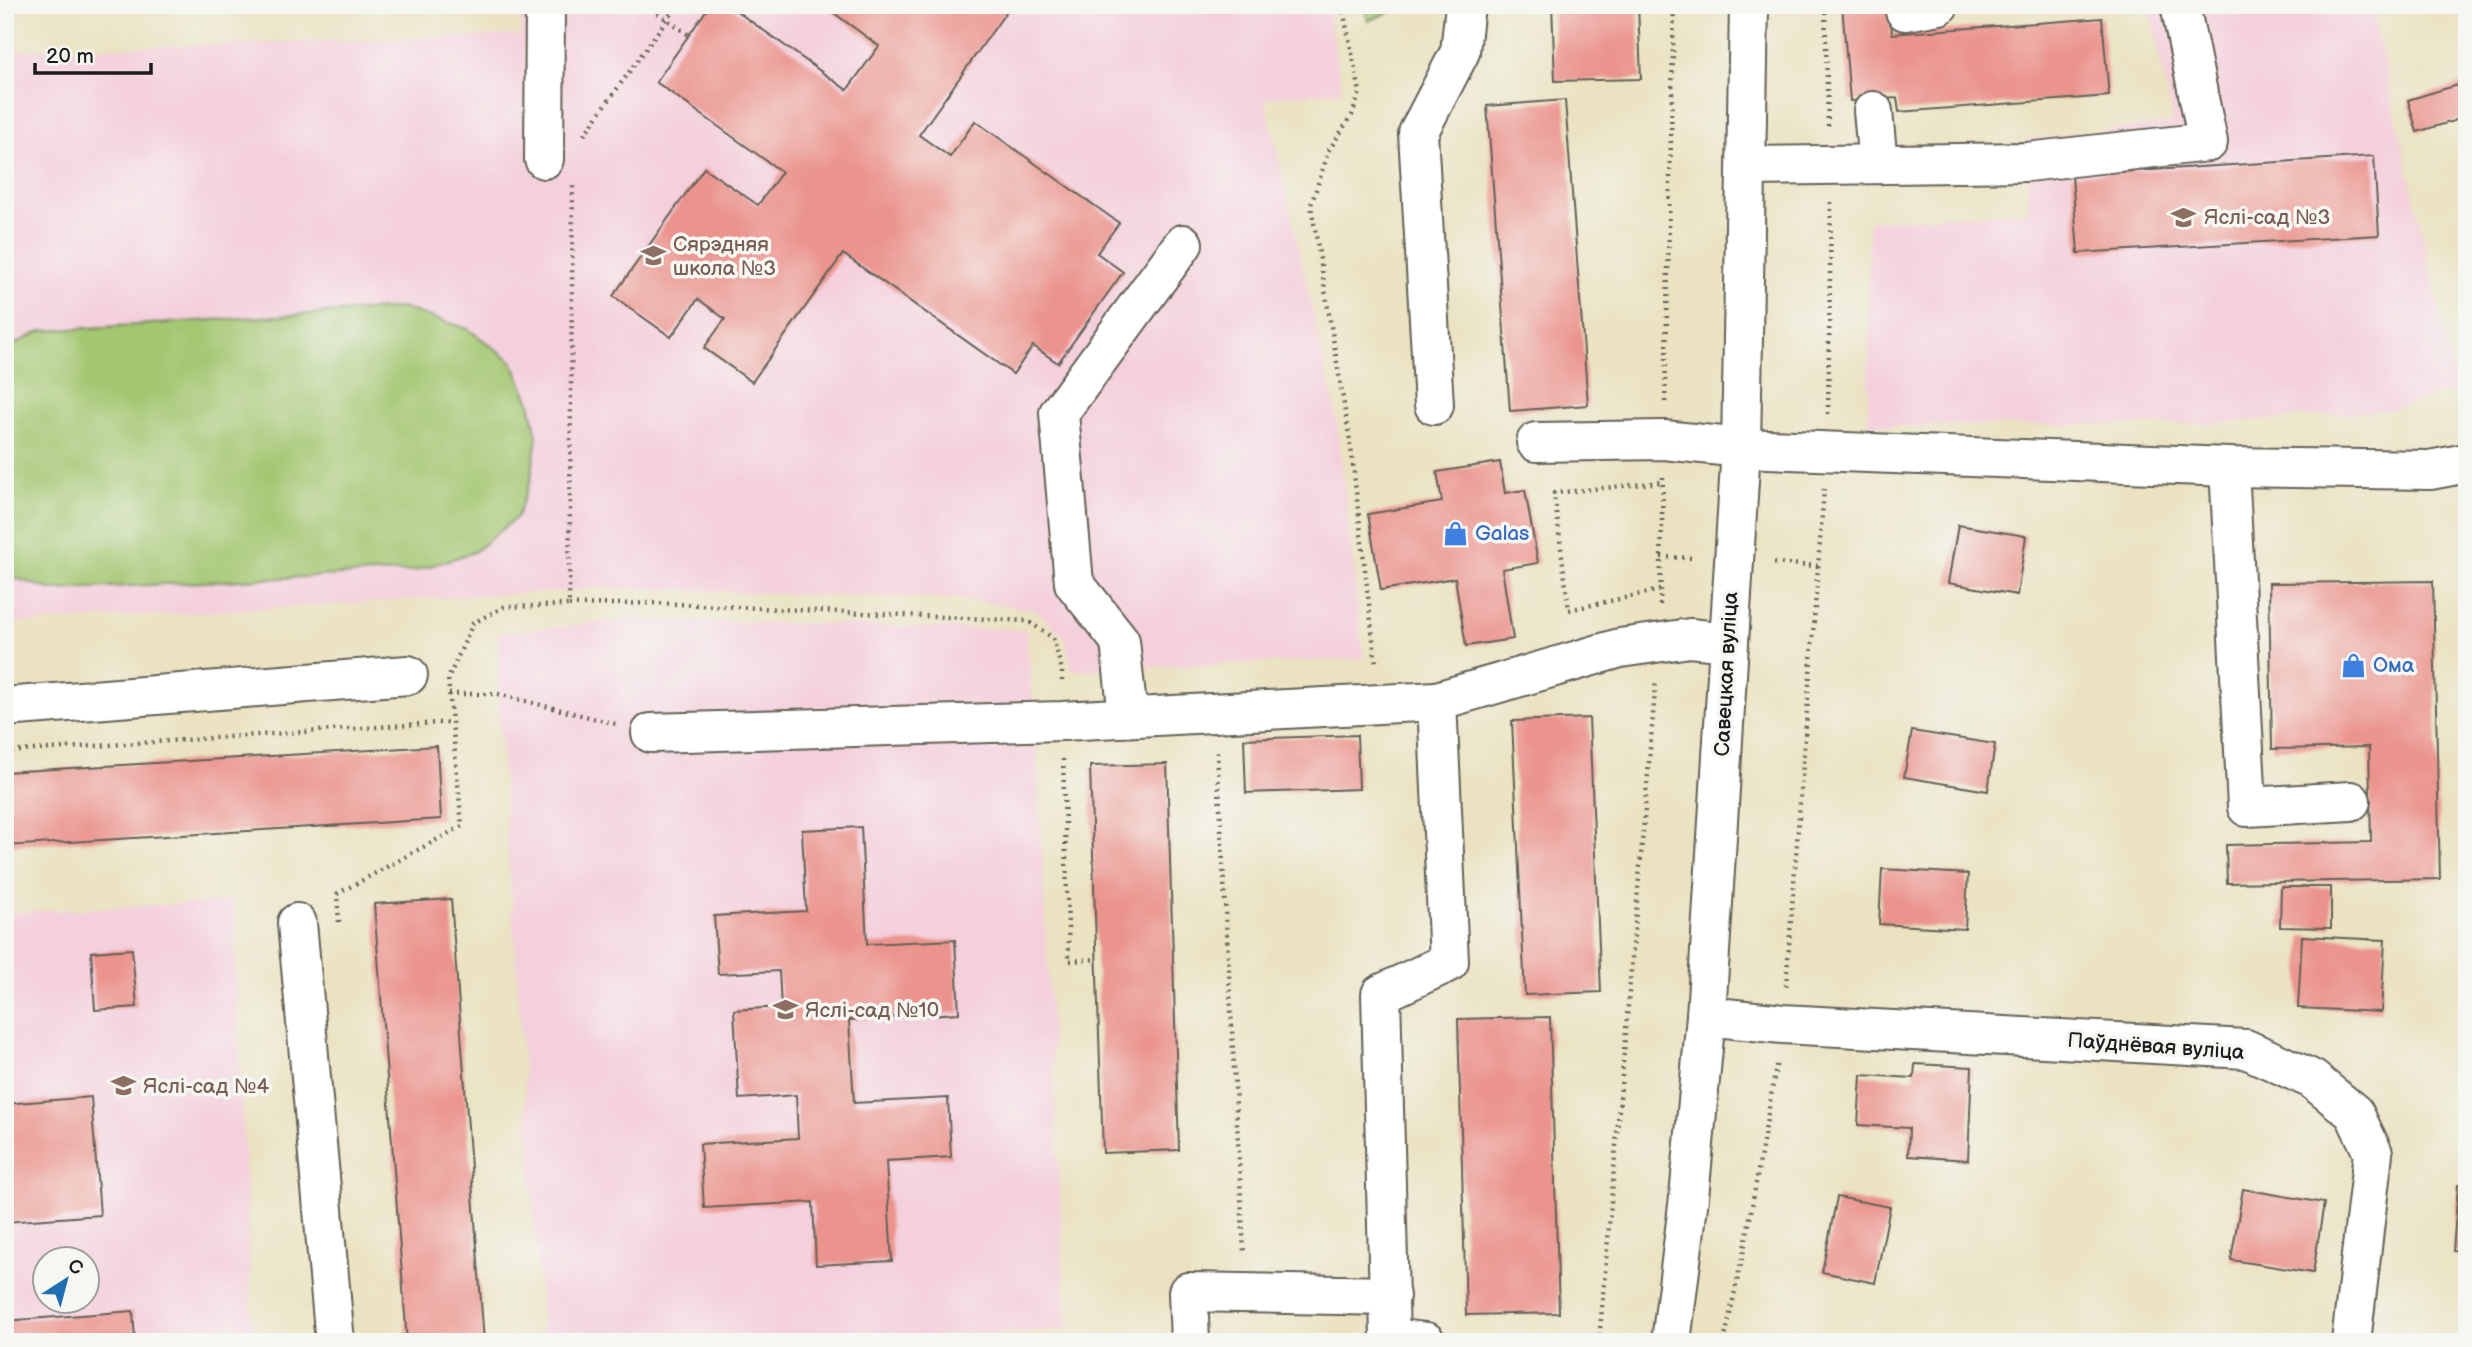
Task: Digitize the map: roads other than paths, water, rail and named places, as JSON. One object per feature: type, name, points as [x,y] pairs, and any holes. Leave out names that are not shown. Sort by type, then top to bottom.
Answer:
[{"type":"street","points":[[545,5],[559,167]]},
{"type":"street","points":[[1434,405],[1419,133],[1460,52],[1465,5]]},
{"type":"street","name":"Савецкая вуліца","points":[[1671,1342],[1689,1197],[1706,1016],[1741,448],[1749,5]]},
{"type":"street","points":[[1747,166],[2027,162],[2208,142],[2180,5]]},
{"type":"street","points":[[1873,111],[1878,164]]},
{"type":"street","points":[[1128,717],[1120,641],[1074,583],[1059,413],[1183,244]]},
{"type":"street","points":[[1536,442],[1664,440],[1741,448],[2229,467],[2430,470],[2467,463]]},
{"type":"street","points":[[2229,467],[2247,807],[2351,801]]},
{"type":"street","points":[[651,733],[1062,721],[1437,701],[1620,648],[1690,638],[1728,642]]},
{"type":"street","points":[[5,707],[408,675]]},
{"type":"street","points":[[1395,1340],[1390,1296],[1381,994],[1449,962],[1437,701]]},
{"type":"street","points":[[297,923],[335,1342]]},
{"type":"street","name":"Паўднёвая вуліца","points":[[1706,1016],[1783,1024],[2246,1049],[2312,1079],[2354,1113],[2373,1153],[2351,1342]]},
{"type":"street","points":[[1190,1342],[1188,1292],[1390,1296]]},
{"type":"place","name":"Яслі-сад №3","points":[[2184,217]]},
{"type":"place","name":"Сярэдняя школа №3","points":[[653,256]]},
{"type":"place","name":"Galas","points":[[1455,533]]},
{"type":"place","name":"Ома","points":[[2353,665]]},
{"type":"place","name":"Яслі-сад №10","points":[[785,1010]]},
{"type":"place","name":"Яслі-сад №4","points":[[123,1086]]}]
